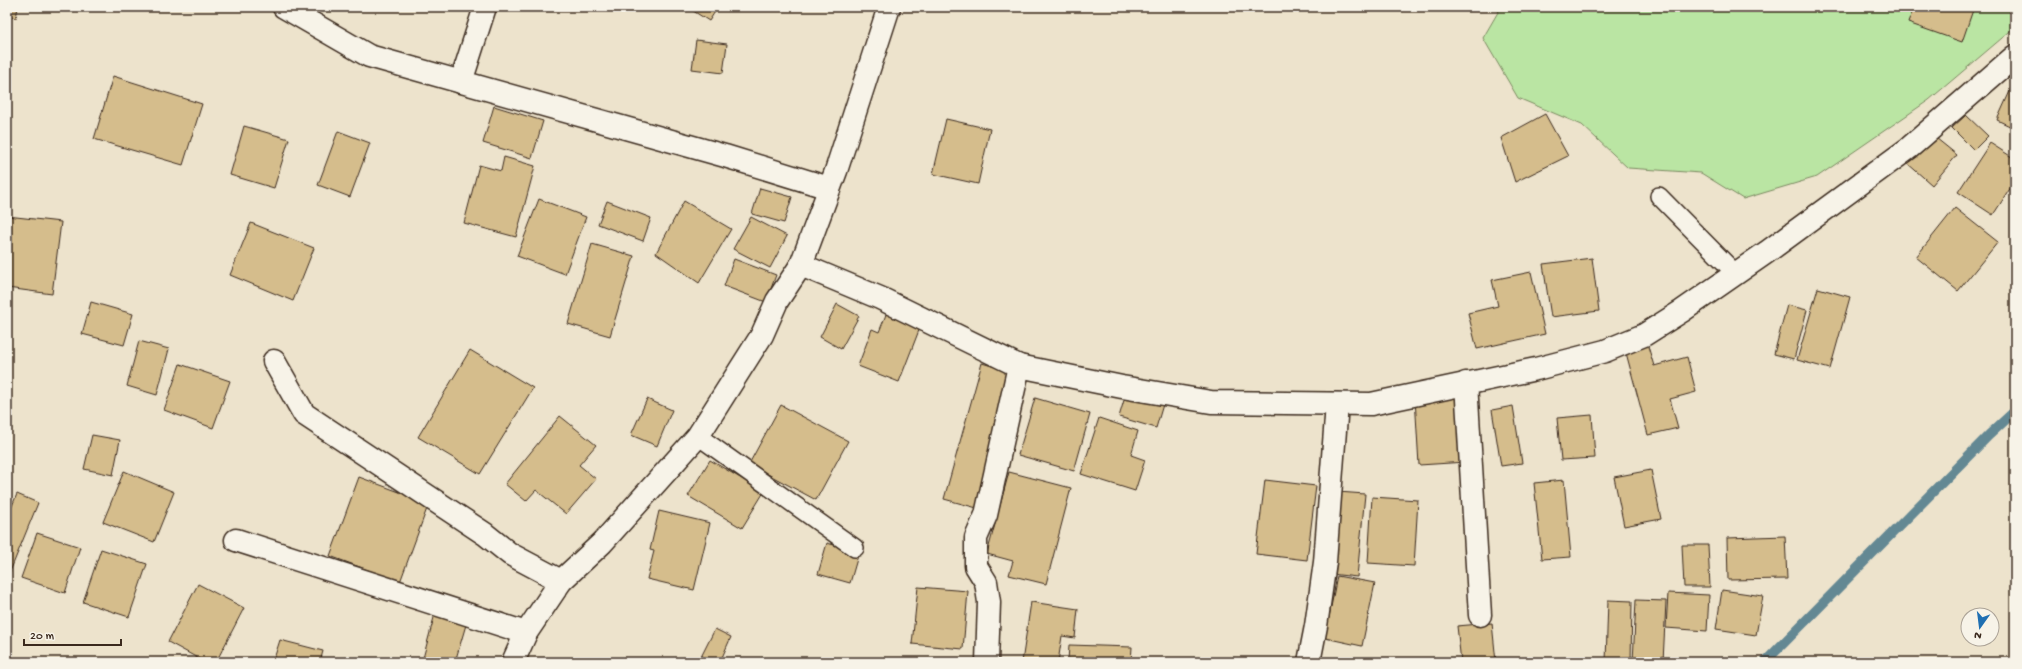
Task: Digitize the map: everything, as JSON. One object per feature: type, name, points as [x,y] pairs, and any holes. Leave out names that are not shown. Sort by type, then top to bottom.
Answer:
[{"type":"street","points":[[284,7],[369,56],[725,156],[829,188]]},
{"type":"street","points":[[461,82],[485,7]]},
{"type":"street","points":[[512,662],[526,633],[561,581],[602,543],[698,436],[762,334],[777,302],[801,265],[829,188],[889,7]]},
{"type":"street","points":[[801,265],[880,298],[1020,366],[1122,387],[1211,402],[1371,404],[1536,369],[1605,351],[1644,335],[1736,274],[1909,148],[2015,56]]},
{"type":"street","points":[[274,361],[304,414],[485,534],[510,554],[561,581]]},
{"type":"street","points":[[987,662],[989,602],[986,582],[976,566],[976,538],[986,515],[1020,366]]},
{"type":"street","points":[[1466,384],[1480,615]]},
{"type":"street","points":[[1309,662],[1316,626],[1325,562],[1337,404]]},
{"type":"street","points":[[236,540],[526,633]]},
{"type":"lane","points":[[1659,196],[1736,274]]},
{"type":"lane","points":[[698,436],[855,548]]},
{"type":"green space","points":[[1501,7],[2015,7],[2015,27],[1929,100],[1817,177],[1743,199],[1701,173],[1628,168],[1582,125],[1518,98],[1483,38]]},
{"type":"building","points":[[7,7],[18,7],[16,18],[7,16]]},
{"type":"building","points":[[687,7],[718,7],[709,21]]},
{"type":"building","points":[[1914,7],[1974,7],[1962,42],[1908,23]]},
{"type":"building","points":[[696,40],[727,44],[723,73],[692,69]]},
{"type":"building","points":[[113,76],[202,104],[183,165],[94,139]]},
{"type":"building","points":[[2015,80],[2015,125],[2014,128],[1997,120]]},
{"type":"building","points":[[494,106],[543,121],[532,158],[483,143]]},
{"type":"building","points":[[1545,114],[1568,156],[1515,182],[1501,138]]},
{"type":"building","points":[[1966,115],[1988,136],[1974,150],[1952,128]]},
{"type":"building","points":[[946,119],[990,129],[978,184],[933,174]]},
{"type":"building","points":[[244,126],[289,139],[274,188],[230,175]]},
{"type":"building","points":[[338,131],[370,143],[350,197],[318,185]]},
{"type":"building","points":[[1931,134],[1957,155],[1932,185],[1907,163]]},
{"type":"building","points":[[1990,143],[2015,159],[2015,181],[1993,215],[1958,192]]},
{"type":"building","points":[[504,157],[535,166],[516,237],[464,223],[479,165],[501,171]]},
{"type":"building","points":[[760,188],[792,197],[784,223],[752,214]]},
{"type":"building","points":[[539,199],[586,217],[565,274],[517,256]]},
{"type":"building","points":[[607,201],[651,218],[643,241],[598,224]]},
{"type":"building","points":[[684,201],[731,229],[699,283],[656,253]]},
{"type":"building","points":[[1955,208],[1998,242],[1958,291],[1916,257]]},
{"type":"building","points":[[7,216],[61,222],[52,294],[7,288]]},
{"type":"building","points":[[751,217],[787,236],[770,268],[733,249]]},
{"type":"building","points":[[251,223],[314,248],[293,301],[230,275]]},
{"type":"building","points":[[592,244],[634,256],[610,336],[568,324]]},
{"type":"building","points":[[1592,258],[1599,311],[1551,317],[1543,264]]},
{"type":"building","points":[[734,259],[776,275],[766,302],[724,286]]},
{"type":"building","points":[[1531,272],[1545,334],[1477,349],[1468,313],[1498,306],[1492,280]]},
{"type":"building","points":[[1818,288],[1850,297],[1830,369],[1797,360]]},
{"type":"building","points":[[91,302],[133,314],[124,345],[82,334]]},
{"type":"building","points":[[837,304],[859,316],[841,349],[820,337]]},
{"type":"building","points":[[1787,305],[1807,310],[1794,359],[1774,354]]},
{"type":"building","points":[[887,312],[921,325],[899,382],[858,366],[872,329],[879,332]]},
{"type":"building","points":[[139,341],[169,349],[157,395],[127,386]]},
{"type":"building","points":[[1647,343],[1654,366],[1687,357],[1696,392],[1670,399],[1678,428],[1648,435],[1625,349]]},
{"type":"building","points":[[470,350],[533,388],[480,474],[418,437]]},
{"type":"building","points":[[982,363],[1015,373],[977,508],[944,499]]},
{"type":"building","points":[[180,364],[230,381],[213,428],[164,410]]},
{"type":"building","points":[[1127,390],[1164,401],[1156,428],[1119,417]]},
{"type":"building","points":[[1460,395],[1466,462],[1419,465],[1415,398]]},
{"type":"building","points":[[1035,398],[1090,414],[1074,471],[1018,455]]},
{"type":"building","points":[[647,399],[672,410],[657,446],[631,435]]},
{"type":"building","points":[[7,402],[10,405],[7,421]]},
{"type":"building","points":[[781,405],[848,441],[816,500],[749,464]]},
{"type":"building","points":[[1513,406],[1522,463],[1501,466],[1492,410]]},
{"type":"building","points":[[1592,415],[1595,458],[1561,460],[1557,418]]},
{"type":"building","points":[[560,416],[596,445],[579,465],[596,479],[566,514],[536,490],[526,501],[505,484]]},
{"type":"building","points":[[1099,418],[1138,431],[1131,455],[1145,460],[1135,491],[1081,474]]},
{"type":"building","points":[[92,435],[120,440],[113,475],[84,469]]},
{"type":"building","points":[[710,460],[764,492],[742,528],[688,496]]},
{"type":"building","points":[[1651,470],[1661,519],[1624,526],[1614,477]]},
{"type":"building","points":[[124,471],[174,492],[154,542],[103,522]]},
{"type":"building","points":[[1009,472],[1071,488],[1046,584],[1009,575],[1013,561],[987,554]]},
{"type":"building","points":[[359,477],[429,503],[400,582],[330,556]]},
{"type":"building","points":[[1265,480],[1316,486],[1307,560],[1256,554]]},
{"type":"building","points":[[1564,480],[1571,557],[1542,559],[1534,483]]},
{"type":"building","points":[[1338,492],[1365,494],[1357,577],[1331,574]]},
{"type":"building","points":[[17,494],[38,503],[7,579],[7,518]]},
{"type":"building","points":[[1372,497],[1418,500],[1414,566],[1368,563]]},
{"type":"building","points":[[659,511],[710,523],[694,590],[647,579],[654,551],[650,550]]},
{"type":"building","points":[[37,533],[80,547],[65,593],[21,578]]},
{"type":"building","points":[[1785,536],[1787,579],[1728,580],[1727,538]]},
{"type":"building","points":[[827,543],[859,552],[850,583],[818,574]]},
{"type":"building","points":[[1682,545],[1708,545],[1710,587],[1684,587]]},
{"type":"building","points":[[101,549],[147,564],[129,617],[83,602]]},
{"type":"building","points":[[1337,576],[1375,583],[1362,646],[1325,638]]},
{"type":"building","points":[[198,584],[244,608],[216,662],[205,662],[168,642]]},
{"type":"building","points":[[918,587],[968,591],[963,649],[912,644]]},
{"type":"building","points":[[1722,590],[1763,596],[1756,635],[1716,629]]},
{"type":"building","points":[[1668,593],[1709,595],[1707,631],[1666,628]]},
{"type":"building","points":[[1608,600],[1632,601],[1631,662],[1606,662]]},
{"type":"building","points":[[1636,600],[1666,601],[1663,662],[1633,662]]},
{"type":"building","points":[[1031,602],[1078,609],[1075,638],[1062,636],[1058,662],[1022,662]]},
{"type":"building","points":[[436,610],[468,618],[455,662],[422,662]]},
{"type":"building","points":[[1492,623],[1496,662],[1461,662],[1457,626]]},
{"type":"building","points":[[715,629],[731,637],[720,662],[713,662],[701,657]]},
{"type":"building","points":[[280,640],[323,651],[320,662],[273,662]]},
{"type":"building","points":[[1069,645],[1132,647],[1131,662],[1068,662]]},
{"type":"waterway","points":[[1765,662],[1989,435],[2015,411]]}]
